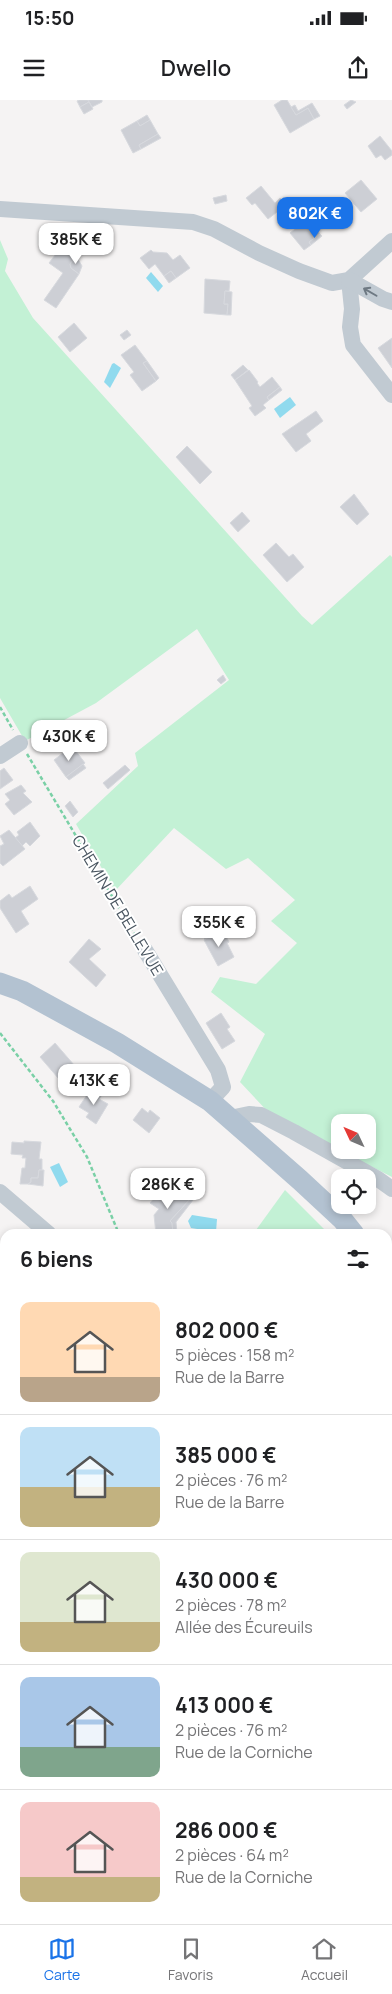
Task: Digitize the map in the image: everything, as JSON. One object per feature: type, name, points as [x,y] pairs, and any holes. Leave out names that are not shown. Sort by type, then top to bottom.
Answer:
[{"type":"main road","points":[[0,983],[22,991],[117,1043],[210,1101],[300,1180],[342,1219],[350,1229]]},
{"type":"street","points":[[0,209],[194,222],[214,229],[259,253],[299,271],[332,283],[349,280],[392,241]]},
{"type":"street","points":[[349,280],[392,302]]},
{"type":"street","points":[[349,280],[352,309],[350,327],[353,345],[392,395]]},
{"type":"street","points":[[0,756],[20,743]]},
{"type":"street","name":"CHEMIN DE BELLEVUE","points":[[145,950],[218,1070],[223,1087],[210,1101]]},
{"type":"street","points":[[230,1118],[248,1114],[261,1115],[392,1189]]},
{"type":"street","points":[[0,1192],[43,1229]]},
{"type":"path","name":"CHEMIN DE BELLEVUE","points":[[0,707],[145,950]]},
{"type":"path","points":[[0,1033],[53,1101],[87,1157],[118,1229]]},
{"type":"green space","points":[[0,240],[8,259],[5,271],[33,318],[312,625],[390,555],[392,557],[392,1177],[357,1159],[376,1159],[376,1114],[331,1114],[331,1146],[272,1116],[240,1082],[265,1034],[211,992],[220,977],[256,984],[297,943],[271,921],[295,900],[248,858],[226,869],[174,828],[115,891],[76,824],[138,766],[135,753],[229,680],[197,629],[96,703],[25,741],[0,698]]},
{"type":"green space","points":[[285,1190],[324,1229],[257,1229]]},
{"type":"water","points":[[151,272],[163,286],[158,292],[146,278]]},
{"type":"water","points":[[114,363],[121,368],[110,388],[104,382]]},
{"type":"water","points":[[290,397],[296,405],[280,418],[274,409]]},
{"type":"water","points":[[59,1163],[68,1182],[60,1187],[50,1167]]},
{"type":"water","points":[[192,1215],[217,1219],[216,1229],[191,1228],[188,1221]]},
{"type":"building","points":[[88,100],[89,102],[80,107],[77,101]]},
{"type":"building","points":[[88,100],[102,100],[102,102],[92,107]]},
{"type":"building","points":[[282,100],[287,100],[296,115],[308,108],[314,119],[290,133],[274,105]]},
{"type":"building","points":[[351,100],[356,102],[347,109],[344,105]]},
{"type":"building","points":[[89,102],[93,109],[84,114],[80,107]]},
{"type":"building","points":[[312,103],[320,116],[314,119],[308,108],[296,115],[291,107],[295,105],[298,111]]},
{"type":"building","points":[[147,115],[150,120],[140,126],[137,121]]},
{"type":"building","points":[[150,120],[158,134],[139,145],[141,149],[133,153],[121,130],[137,121],[140,126]]},
{"type":"building","points":[[158,134],[161,138],[141,149],[139,145]]},
{"type":"building","points":[[380,136],[392,151],[392,155],[385,160],[381,155],[376,158],[368,146]]},
{"type":"building","points":[[361,180],[377,199],[361,212],[345,193]]},
{"type":"building","points":[[261,186],[275,203],[280,198],[286,205],[268,219],[255,203],[252,205],[246,198]]},
{"type":"building","points":[[226,195],[227,201],[215,204],[213,198]]},
{"type":"building","points":[[308,219],[320,234],[309,242],[311,245],[304,250],[290,233]]},
{"type":"building","points":[[320,234],[322,236],[311,245],[309,242]]},
{"type":"building","points":[[62,246],[76,256],[70,264],[71,268],[79,274],[56,308],[44,300],[63,273],[49,263]]},
{"type":"building","points":[[151,250],[153,252],[167,253],[173,260],[180,255],[190,268],[176,278],[171,271],[164,276],[155,264],[149,269],[140,258]]},
{"type":"building","points":[[76,256],[82,266],[79,274],[71,268],[70,264]]},
{"type":"building","points":[[171,271],[176,278],[169,283],[164,276]]},
{"type":"building","points":[[205,279],[230,281],[229,291],[225,291],[224,304],[228,304],[227,315],[204,313]]},
{"type":"building","points":[[225,291],[232,292],[231,315],[227,315],[228,304],[224,304]]},
{"type":"building","points":[[74,323],[87,338],[70,352],[58,337]]},
{"type":"building","points":[[127,330],[131,335],[124,340],[120,335]]},
{"type":"building","points":[[392,338],[392,368],[378,348]]},
{"type":"building","points":[[135,345],[147,361],[143,363],[156,381],[142,391],[130,375],[134,372],[121,355]]},
{"type":"building","points":[[147,361],[159,378],[156,381],[143,363]]},
{"type":"building","points":[[243,365],[248,370],[235,380],[231,375]]},
{"type":"building","points":[[249,370],[260,387],[272,377],[280,387],[267,397],[269,400],[263,405],[266,408],[255,416],[249,408],[252,406],[235,380]]},
{"type":"building","points":[[280,387],[282,390],[269,400],[267,397]]},
{"type":"building","points":[[316,411],[323,421],[306,434],[311,441],[296,452],[282,434]]},
{"type":"building","points":[[187,446],[212,472],[200,484],[176,457]]},
{"type":"building","points":[[354,494],[369,514],[357,525],[340,507]]},
{"type":"building","points":[[242,512],[250,521],[238,532],[230,523]]},
{"type":"building","points":[[276,543],[289,557],[293,554],[304,567],[287,582],[263,555]]},
{"type":"building","points":[[223,675],[226,680],[221,684],[217,680]]},
{"type":"building","points":[[72,746],[85,763],[66,777],[54,760]]},
{"type":"building","points":[[83,764],[86,768],[69,780],[66,777]]},
{"type":"building","points":[[125,765],[130,770],[108,789],[103,783]]},
{"type":"building","points":[[4,768],[13,780],[0,789],[0,771]]},
{"type":"building","points":[[21,785],[26,791],[23,793],[32,802],[14,815],[5,804],[10,800],[5,794]]},
{"type":"building","points":[[70,801],[78,812],[73,817],[65,806]]},
{"type":"building","points":[[30,822],[40,836],[30,846],[26,842],[22,846],[15,838],[19,835],[17,832]]},
{"type":"building","points":[[9,830],[25,849],[3,866],[0,863],[0,846],[4,844],[0,836]]},
{"type":"building","points":[[30,886],[38,899],[21,911],[29,924],[16,933],[0,908],[0,901],[9,894],[12,898]]},
{"type":"building","points":[[217,924],[221,930],[205,939],[201,932]]},
{"type":"building","points":[[222,929],[234,957],[218,966],[204,940]]},
{"type":"building","points":[[89,939],[101,949],[89,959],[106,975],[96,987],[69,962]]},
{"type":"building","points":[[221,1013],[230,1027],[227,1029],[235,1041],[222,1049],[206,1023]]},
{"type":"building","points":[[55,1043],[81,1073],[65,1086],[40,1057]]},
{"type":"building","points":[[91,1089],[101,1096],[99,1099],[108,1104],[96,1124],[86,1117],[89,1113],[79,1107]]},
{"type":"building","points":[[142,1108],[148,1113],[150,1110],[160,1118],[149,1133],[133,1120]]},
{"type":"building","points":[[24,1141],[41,1142],[39,1159],[42,1159],[42,1170],[39,1170],[38,1178],[31,1178],[31,1182],[28,1184],[20,1184],[22,1168],[25,1168],[26,1158],[22,1158],[23,1155],[11,1154],[12,1142],[24,1143]]},
{"type":"building","points":[[39,1170],[44,1170],[43,1186],[28,1184],[31,1182],[31,1178],[38,1178]]},
{"type":"building","points":[[176,1187],[191,1198],[170,1221],[173,1229],[155,1229],[154,1215],[159,1209],[150,1203],[159,1193],[167,1199]]},
{"type":"building","points":[[191,1198],[193,1200],[176,1222],[177,1229],[173,1229],[170,1221]]}]
